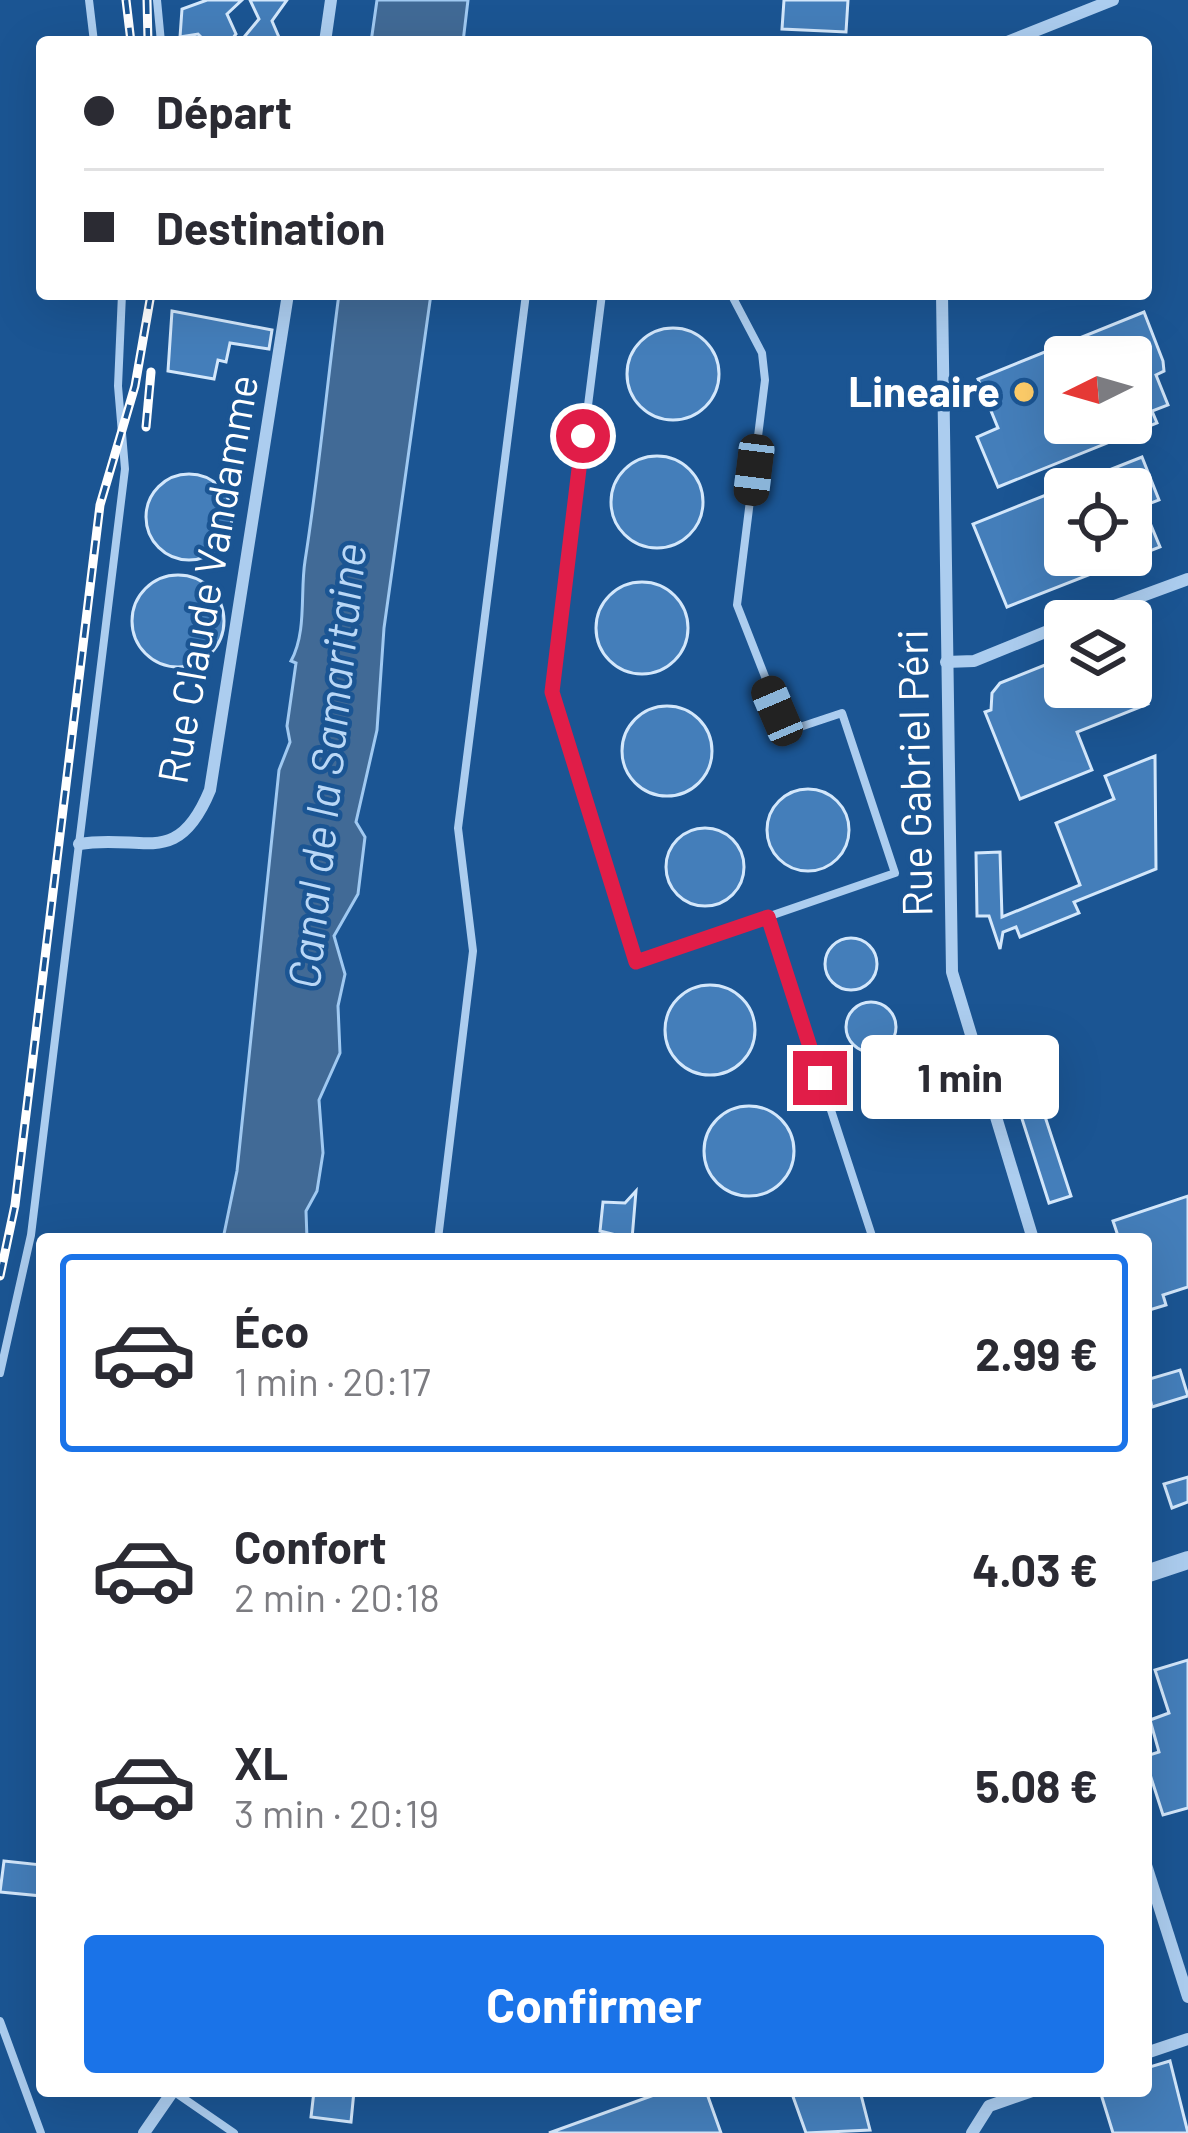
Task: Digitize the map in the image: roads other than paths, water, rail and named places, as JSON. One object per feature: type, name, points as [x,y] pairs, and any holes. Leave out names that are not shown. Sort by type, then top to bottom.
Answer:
[{"type":"street","points":[[326,36],[331,0]]},
{"type":"street","points":[[1022,36],[1113,0]]},
{"type":"street","name":"Rue Claude Vandamme","points":[[79,844],[168,843],[193,823],[210,790],[287,300]]},
{"type":"street","name":"Rue Gabriel Péri","points":[[943,300],[954,991],[1031,1233]]},
{"type":"street","points":[[1130,600],[1188,579]]},
{"type":"street","points":[[946,662],[974,661],[1044,633]]},
{"type":"street","points":[[1152,1572],[1188,1560]]},
{"type":"street","points":[[1152,1884],[1188,1997]]},
{"type":"street","points":[[1152,2051],[1188,2039]]},
{"type":"street","points":[[144,2133],[169,2097]]},
{"type":"street","points":[[972,2133],[989,2106],[1015,2097]]},
{"type":"lane","points":[[89,0],[93,36]]},
{"type":"lane","points":[[157,0],[160,36]]},
{"type":"lane","points":[[0,1373],[31,1235],[126,458],[118,386],[122,300]]},
{"type":"lane","points":[[439,1233],[472,951],[458,861],[525,300]]},
{"type":"lane","points":[[601,300],[553,673],[555,706],[636,962],[895,873],[842,712],[800,727],[782,720],[739,619],[765,380],[763,353],[733,300]]},
{"type":"lane","points":[[768,917],[871,1233]]},
{"type":"lane","points":[[0,2021],[40,2132]]},
{"type":"lane","points":[[182,2097],[234,2133]]},
{"type":"water","points":[[377,0],[468,0],[464,36],[372,36]]},
{"type":"water","name":"Canal de la Samaritaine","points":[[338,300],[430,300],[384,628],[377,730],[356,822],[365,837],[358,894],[334,936],[345,974],[338,1006],[340,1053],[319,1100],[323,1153],[317,1191],[306,1211],[307,1233],[224,1233],[237,1171],[279,770],[290,742],[287,726],[296,663],[291,661],[301,625]]},
{"type":"railway","points":[[126,0],[130,36]]},
{"type":"railway","points":[[147,0],[148,36]]},
{"type":"railway","points":[[0,1276],[15,1205],[100,505],[135,386],[150,300]]},
{"type":"railway","points":[[146,427],[151,372]]},
{"type":"place","name":"Lineaire","points":[[1024,392]]}]
